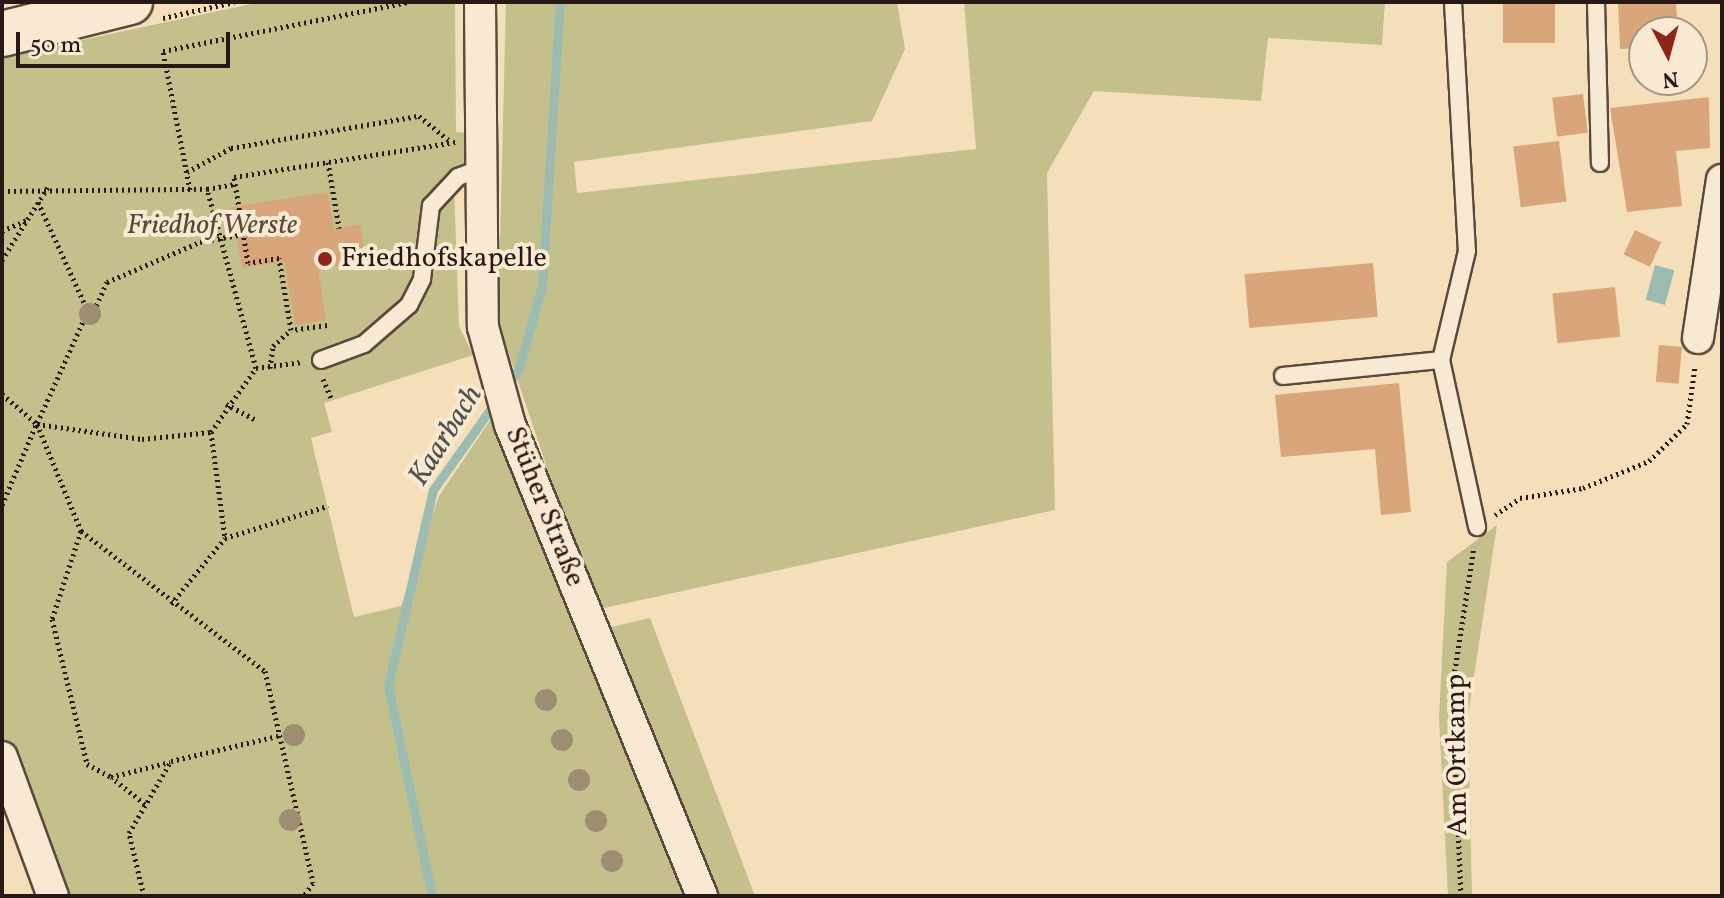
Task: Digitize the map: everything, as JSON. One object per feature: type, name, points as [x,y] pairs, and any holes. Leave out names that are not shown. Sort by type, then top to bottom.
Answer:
[{"type":"street","points":[[2,34],[130,2]]},
{"type":"street","name":"Stüher Straße","points":[[480,2],[479,169],[483,327],[510,425],[702,896]]},
{"type":"street","points":[[1698,338],[1722,180]]},
{"type":"street","points":[[2,757],[53,896]]},
{"type":"lane","points":[[1453,2],[1467,251],[1441,360],[1477,527]]},
{"type":"lane","points":[[1596,2],[1600,163]]},
{"type":"lane","points":[[321,360],[364,344],[409,305],[422,279],[431,206],[447,185],[479,169]]},
{"type":"lane","points":[[1283,376],[1441,360]]},
{"type":"path","points":[[190,190],[163,51],[408,2]]},
{"type":"path","points":[[187,172],[231,148],[419,116],[452,143]]},
{"type":"path","points":[[291,330],[279,258],[248,263],[234,177],[440,144]]},
{"type":"path","points":[[328,162],[339,228]]},
{"type":"path","points":[[2,191],[48,187],[190,190],[235,184]]},
{"type":"path","points":[[2,260],[48,187]]},
{"type":"path","points":[[207,189],[216,237],[256,368]]},
{"type":"path","points":[[2,505],[87,309],[38,202]]},
{"type":"path","points":[[2,231],[27,220]]},
{"type":"path","points":[[85,317],[94,311],[107,282],[216,237],[254,232]]},
{"type":"path","points":[[87,309],[94,311]]},
{"type":"path","points":[[270,368],[273,346],[291,330],[327,325]]},
{"type":"path","points":[[1477,527],[1520,498],[1623,476],[1665,447],[1687,424],[1698,338]]},
{"type":"path","points":[[256,368],[321,360]]},
{"type":"path","points":[[225,538],[211,432],[226,404],[256,368]]},
{"type":"path","points":[[327,387],[332,400]]},
{"type":"path","points":[[2,394],[37,424],[81,531],[171,604],[265,671],[313,883],[304,896]]},
{"type":"path","points":[[226,404],[256,420]]},
{"type":"path","points":[[37,424],[142,439],[211,432]]},
{"type":"path","points":[[171,604],[225,538],[328,506]]},
{"type":"path","name":"Am Ortkamp","points":[[1461,896],[1452,689],[1477,527]]},
{"type":"path","points":[[81,531],[52,619],[87,764],[111,777],[145,804]]},
{"type":"path","points":[[111,777],[278,736]]},
{"type":"path","points":[[144,896],[129,833],[171,761]]},
{"type":"green space","name":"Friedhof Werste","points":[[261,2],[455,2],[456,132],[469,133],[467,184],[454,186],[459,326],[473,355],[324,403],[332,432],[311,438],[354,617],[401,606],[439,496],[495,413],[577,635],[650,618],[755,896],[42,896],[2,799],[2,57]]},
{"type":"green space","points":[[506,2],[897,2],[905,49],[872,121],[574,162],[577,193],[976,149],[964,2],[1385,2],[1382,45],[1268,38],[1261,101],[1094,91],[1047,173],[1055,510],[595,610],[498,322]]},
{"type":"green space","points":[[1497,525],[1468,716],[1472,896],[1448,896],[1439,718],[1447,562]]},
{"type":"water","points":[[1655,265],[1674,270],[1665,305],[1646,300]]},
{"type":"building","points":[[1503,2],[1555,2],[1555,43],[1503,43]]},
{"type":"building","points":[[1618,2],[1676,2],[1677,16],[1628,16],[1628,49],[1620,49]]},
{"type":"building","points":[[1583,94],[1588,133],[1557,136],[1552,98]]},
{"type":"building","points":[[1709,97],[1710,148],[1676,151],[1682,206],[1627,212],[1610,108]]},
{"type":"building","points":[[1559,141],[1566,202],[1521,207],[1513,147]]},
{"type":"building","name":"Friedhofskapelle","points":[[328,192],[334,229],[360,224],[366,261],[318,269],[326,320],[295,325],[284,261],[242,268],[232,207]]},
{"type":"building","points":[[1635,230],[1661,242],[1650,267],[1624,254]]},
{"type":"building","points":[[1373,263],[1378,317],[1249,328],[1244,274]]},
{"type":"building","points":[[1615,287],[1620,337],[1558,343],[1552,294]]},
{"type":"building","points":[[1659,345],[1682,347],[1679,384],[1656,382]]},
{"type":"building","points":[[1399,383],[1411,512],[1381,515],[1375,449],[1281,457],[1275,395]]},
{"type":"waterway","name":"Kaarbach","points":[[507,386],[519,368],[542,285],[560,2]]},
{"type":"waterway","name":"Kaarbach","points":[[432,896],[388,686],[433,490],[496,401]]},
{"type":"place","name":"Friedhofskapelle","points":[[325,259]]}]
